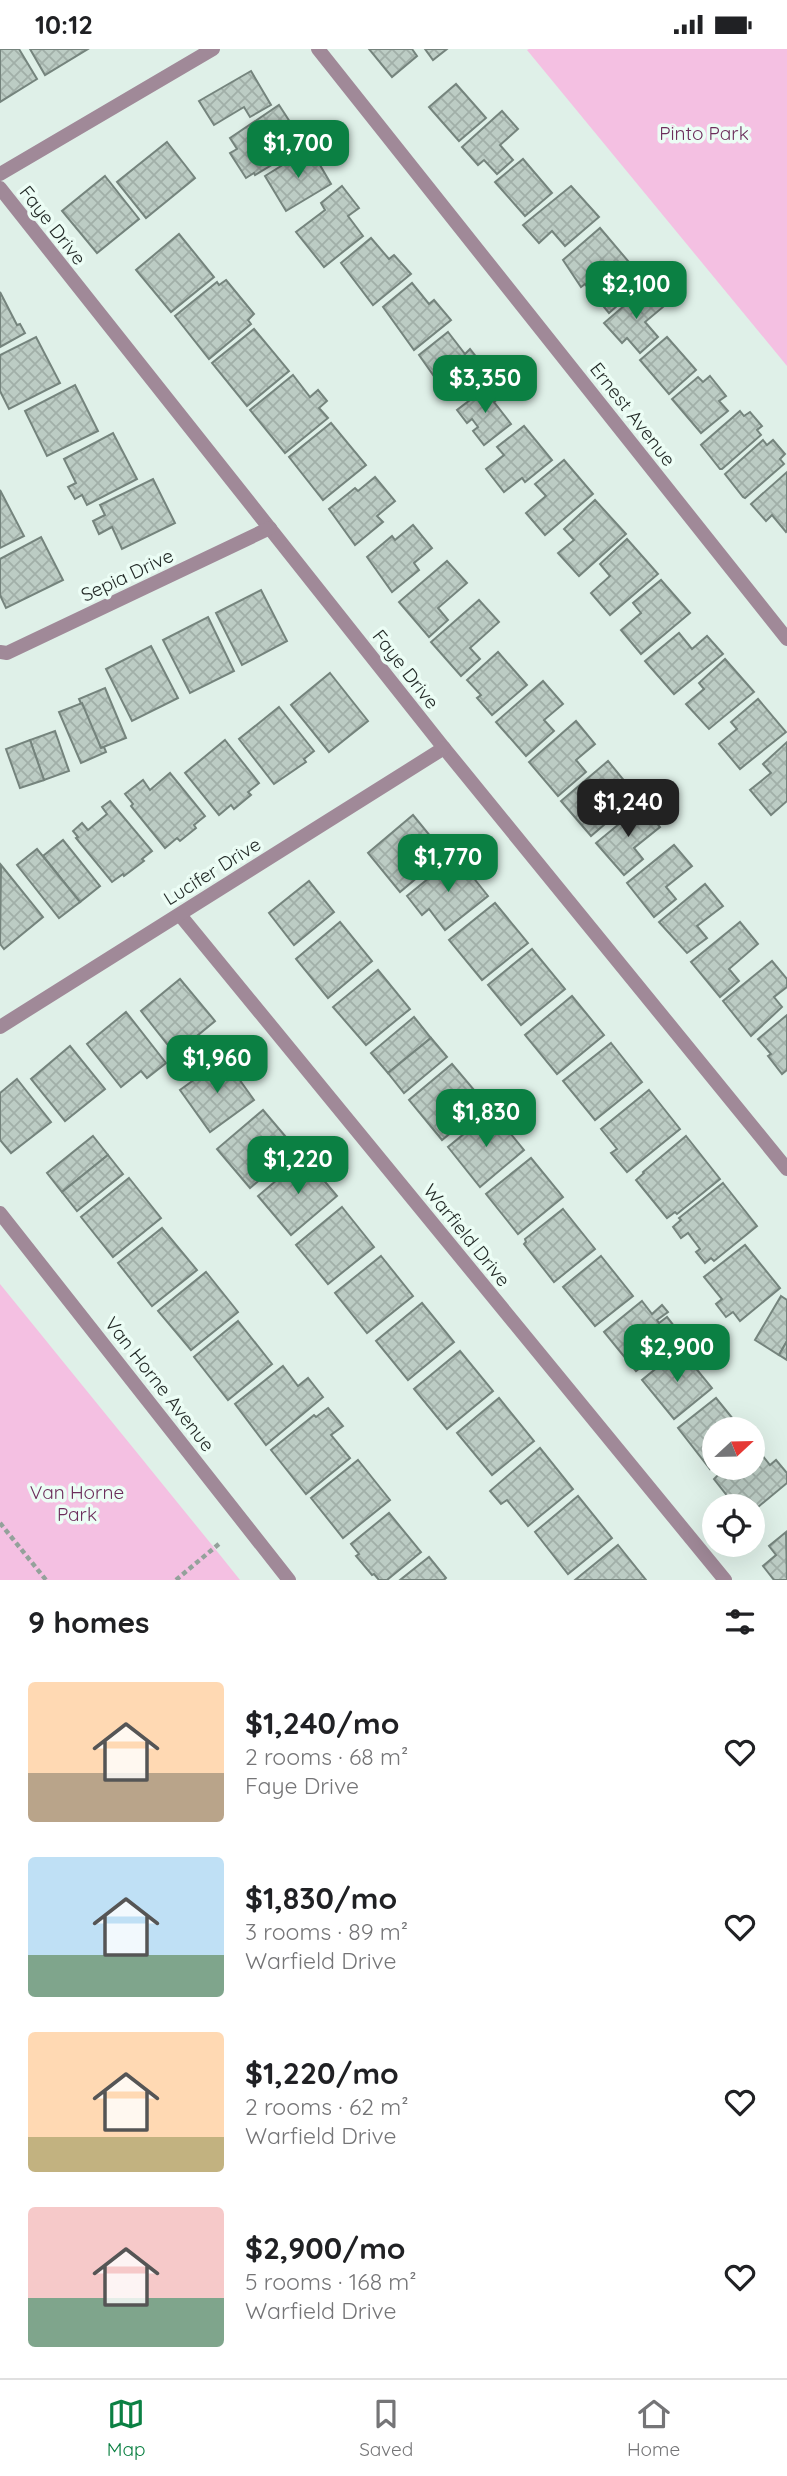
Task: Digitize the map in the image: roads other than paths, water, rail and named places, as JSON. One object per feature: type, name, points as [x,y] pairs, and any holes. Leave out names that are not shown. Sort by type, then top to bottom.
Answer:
[{"type":"street","points":[[0,174],[213,49]]},
{"type":"street","name":"Ernest Avenue","points":[[318,49],[787,639]]},
{"type":"street","name":"Faye Drive","points":[[0,188],[443,748],[787,1169]]},
{"type":"street","name":"Sepia Drive","points":[[0,652],[7,653],[270,528]]},
{"type":"street","name":"Lucifer Drive","points":[[0,1027],[443,748]]},
{"type":"street","name":"Warfield Drive","points":[[180,915],[725,1580]]},
{"type":"street","name":"Van Horne Avenue","points":[[0,1213],[289,1580]]},
{"type":"park label","name":"Pinto Park","points":[[704,133]]},
{"type":"park label","name":"Van Horne Park","points":[[77,1503]]}]
